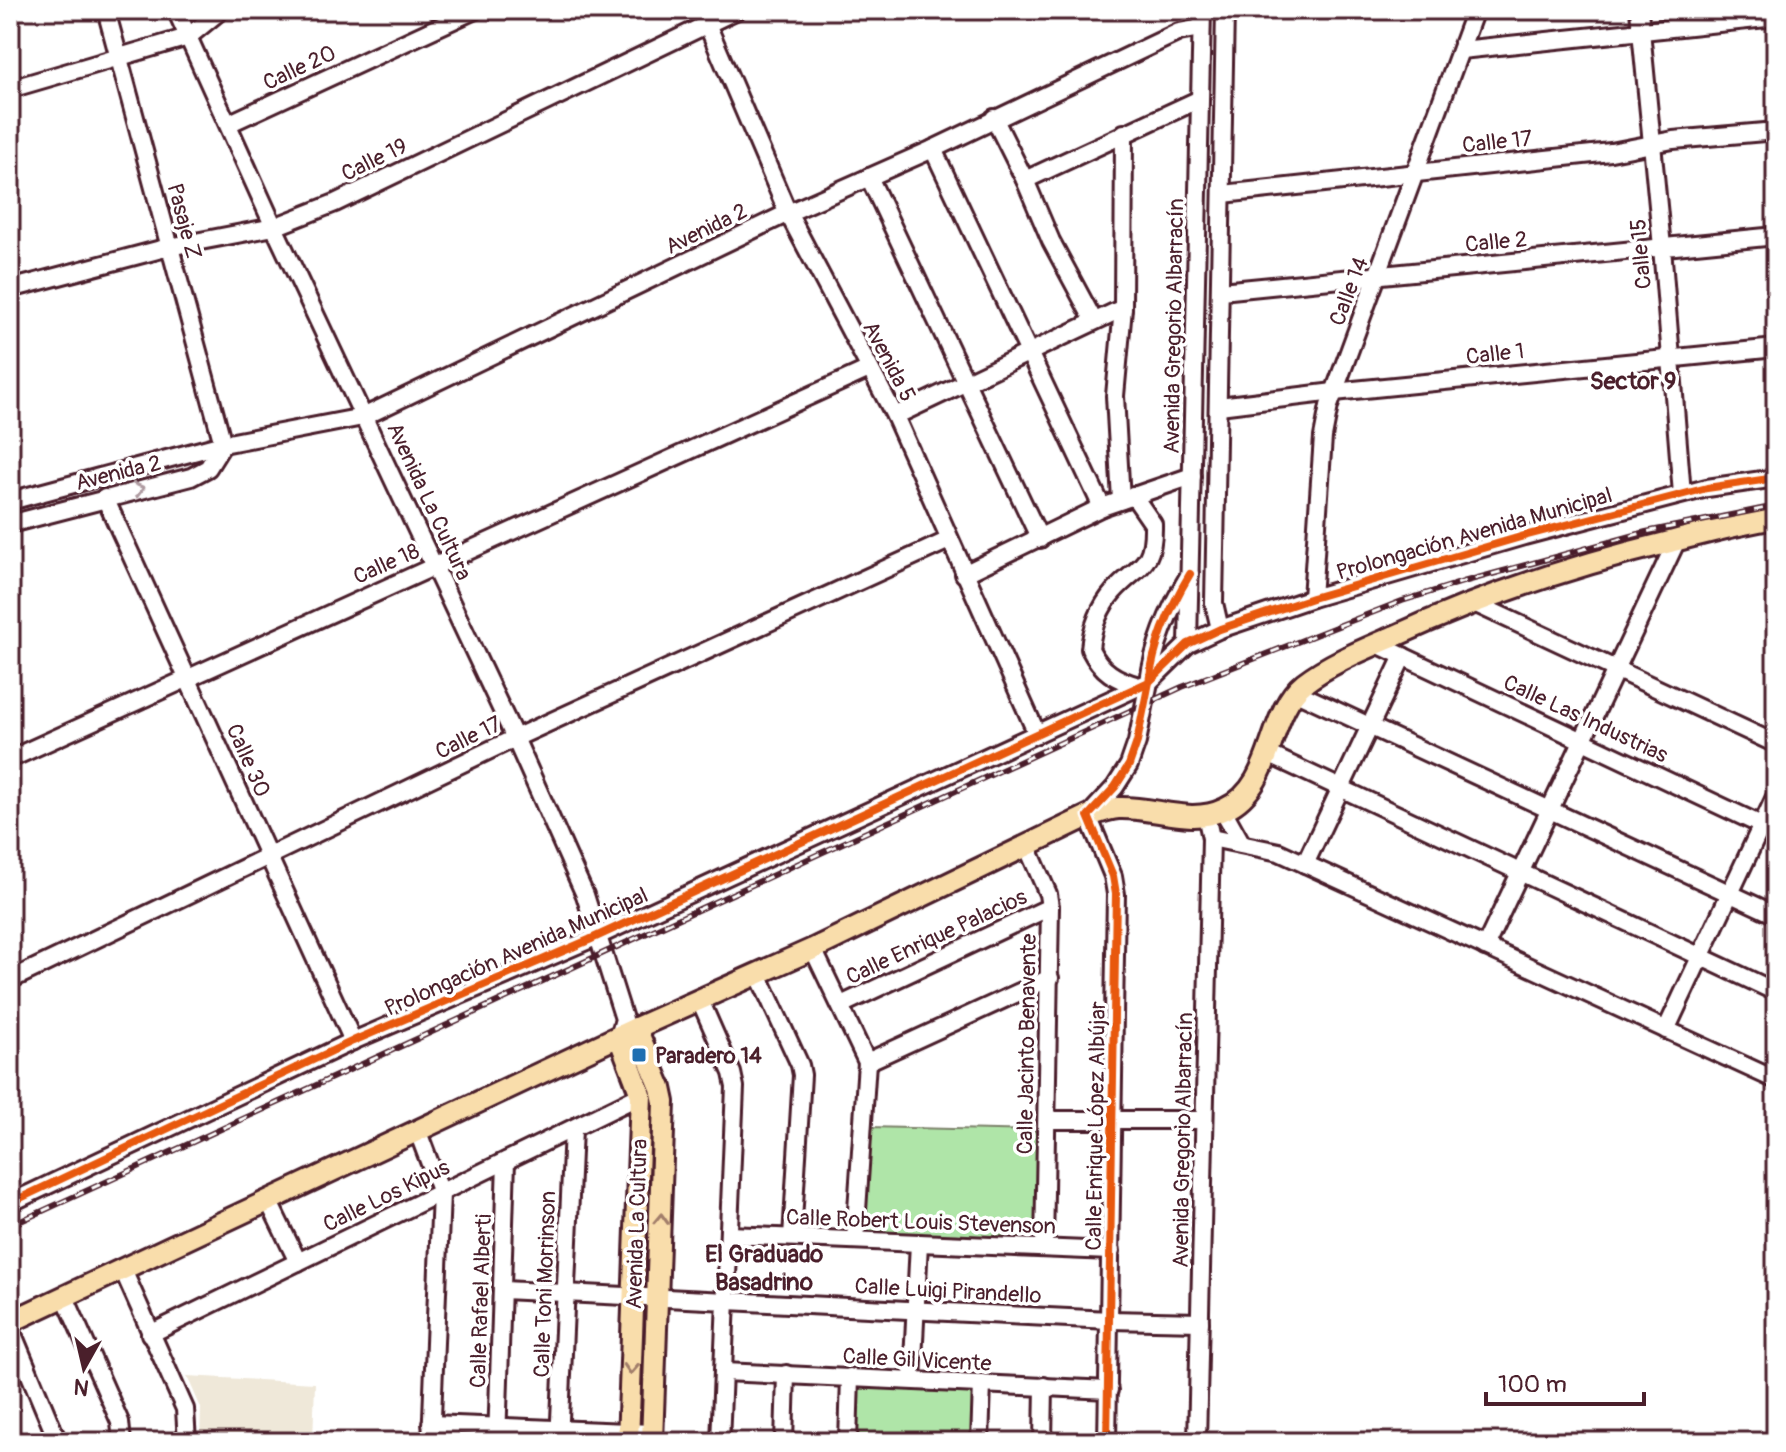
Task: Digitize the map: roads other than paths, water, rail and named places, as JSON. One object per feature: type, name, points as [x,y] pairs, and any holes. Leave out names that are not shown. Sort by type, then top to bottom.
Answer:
[{"type":"main road","points":[[10,1324],[418,1132],[627,1028],[700,1000],[813,949],[1088,816],[1117,808],[1190,816],[1214,813],[1246,793],[1268,754],[1283,715],[1303,684],[1377,644],[1472,602],[1551,574],[1753,521],[1776,518]]},
{"type":"main road","name":"Avenida La Cultura","points":[[627,1028],[641,1095],[628,1437]]},
{"type":"main road","name":"Avenida La Cultura","points":[[627,1028],[661,1088],[664,1102],[652,1437]]},
{"type":"street","name":"Pasaje Z","points":[[106,10],[223,444]]},
{"type":"street","name":"Avenida La Cultura","points":[[176,10],[585,895],[627,1028]]},
{"type":"street","points":[[10,89],[188,37],[221,10]]},
{"type":"street","name":"Calle 20","points":[[228,124],[475,10]]},
{"type":"street","name":"Calle 19","points":[[10,289],[169,247],[274,227],[335,203],[705,17],[737,10]]},
{"type":"street","name":"Avenida Gregorio Albarracín","points":[[1188,644],[1202,10]]},
{"type":"street","points":[[1220,629],[1214,603],[1225,10]]},
{"type":"street","name":"Calle 14","points":[[1312,598],[1323,437],[1334,392],[1475,10]]},
{"type":"street","name":"Calle 15","points":[[1639,10],[1682,494]]},
{"type":"street","name":"Avenida 5","points":[[705,17],[788,213],[895,416],[1037,734]]},
{"type":"street","points":[[1461,50],[1776,17]]},
{"type":"street","name":"Avenida 2","points":[[10,501],[223,444],[363,417],[788,213],[933,149],[1179,32],[1201,28]]},
{"type":"street","points":[[1025,180],[1200,99]]},
{"type":"street","points":[[994,118],[1051,241],[1094,321]]},
{"type":"street","name":"Calle 17","points":[[1223,194],[1611,152],[1673,140],[1776,131]]},
{"type":"street","points":[[1124,133],[1123,308],[1115,396],[1127,498],[1153,524],[1150,552],[1143,565],[1105,603],[1094,625],[1090,649],[1102,669],[1113,677],[1144,684]]},
{"type":"street","points":[[933,149],[1102,507]]},
{"type":"street","points":[[869,177],[1040,539]]},
{"type":"street","name":"Calle 2","points":[[1221,291],[1776,236]]},
{"type":"street","points":[[895,416],[1123,308]]},
{"type":"street","name":"Calle 1","points":[[1219,406],[1776,348]]},
{"type":"street","name":"Calle 18","points":[[10,759],[869,369]]},
{"type":"street","name":"Avenida 2","points":[[10,524],[201,472],[208,468],[223,444]]},
{"type":"street","points":[[964,574],[1102,507],[1192,476]]},
{"type":"street","name":"Prolongación Avenida Municipal","points":[[10,1203],[353,1041],[600,935],[1144,684],[1188,644],[1220,629],[1312,598],[1524,536],[1682,494],[1776,478]]},
{"type":"street","points":[[64,508],[84,482]]},
{"type":"street","name":"Calle 30","points":[[105,498],[353,1041]]},
{"type":"street","name":"Calle 17","points":[[10,980],[515,738],[949,540]]},
{"type":"street","points":[[1485,947],[1677,540]]},
{"type":"street","points":[[1088,816],[1115,787],[1129,765],[1137,742],[1144,684],[1166,619],[1190,574]]},
{"type":"street","points":[[1472,602],[1776,744]]},
{"type":"street","name":"Calle Las Industrias","points":[[1377,644],[1769,828]]},
{"type":"street","points":[[1305,864],[1403,656]]},
{"type":"street","points":[[1296,692],[1776,915]]},
{"type":"street","points":[[1268,754],[1776,992]]},
{"type":"street","points":[[1666,1030],[1730,893],[1769,828],[1776,795]]},
{"type":"street","points":[[1214,813],[1242,844]]},
{"type":"street","name":"Avenida Gregorio Albarracín","points":[[1197,1442],[1214,813]]},
{"type":"street","name":"Calle Enrique López Albújar","points":[[1088,816],[1113,876],[1116,894],[1107,1442]]},
{"type":"street","points":[[1211,838],[1279,852],[1776,1080]]},
{"type":"street","name":"Calle Jacinto Benavente","points":[[1027,846],[1048,894],[1050,907],[1044,1248]]},
{"type":"street","name":"Calle Enrique Palacios","points":[[841,1005],[1050,907]]},
{"type":"street","points":[[813,949],[867,1062],[855,1240]]},
{"type":"street","points":[[758,974],[802,1075],[792,1237]]},
{"type":"street","points":[[867,1062],[1050,978]]},
{"type":"street","points":[[700,1000],[732,1073],[735,1087],[720,1442]]},
{"type":"street","name":"Calle Los Kipus","points":[[150,1334],[641,1095]]},
{"type":"street","points":[[1047,1120],[1204,1120]]},
{"type":"street","name":"Calle Toni Morrinson","points":[[559,1436],[573,1129]]},
{"type":"street","points":[[418,1132],[441,1193],[431,1442]]},
{"type":"street","name":"Calle Rafael Alberti","points":[[498,1434],[506,1161]]},
{"type":"street","points":[[269,1202],[298,1262]]},
{"type":"street","name":"Calle Robert Louis Stevenson","points":[[729,1235],[1111,1251]]},
{"type":"street","points":[[912,1380],[919,1243]]},
{"type":"street","points":[[123,1270],[185,1409],[187,1442]]},
{"type":"street","name":"Calle Luigi Pirandello","points":[[503,1290],[1200,1322]]},
{"type":"street","points":[[65,1297],[120,1422],[122,1442]]},
{"type":"street","points":[[10,1324],[58,1442]]},
{"type":"street","name":"Calle Gil Vicente","points":[[723,1372],[1109,1390]]},
{"type":"street","points":[[784,1442],[786,1374]]},
{"type":"street","points":[[848,1442],[850,1377]]},
{"type":"street","points":[[980,1442],[982,1384]]},
{"type":"street","points":[[1043,1442],[1044,1386]]},
{"type":"street","points":[[431,1424],[498,1434],[652,1437]]},
{"type":"railway","points":[[10,1226],[1182,687],[1402,601],[1463,582],[1646,532],[1776,506]]},
{"type":"place","name":"Paradero 14","points":[[639,1055]]},
{"type":"district","name":"Sector 9","points":[[1633,381]]},
{"type":"district","name":"El Graduado Basadrino","points":[[764,1268]]}]
